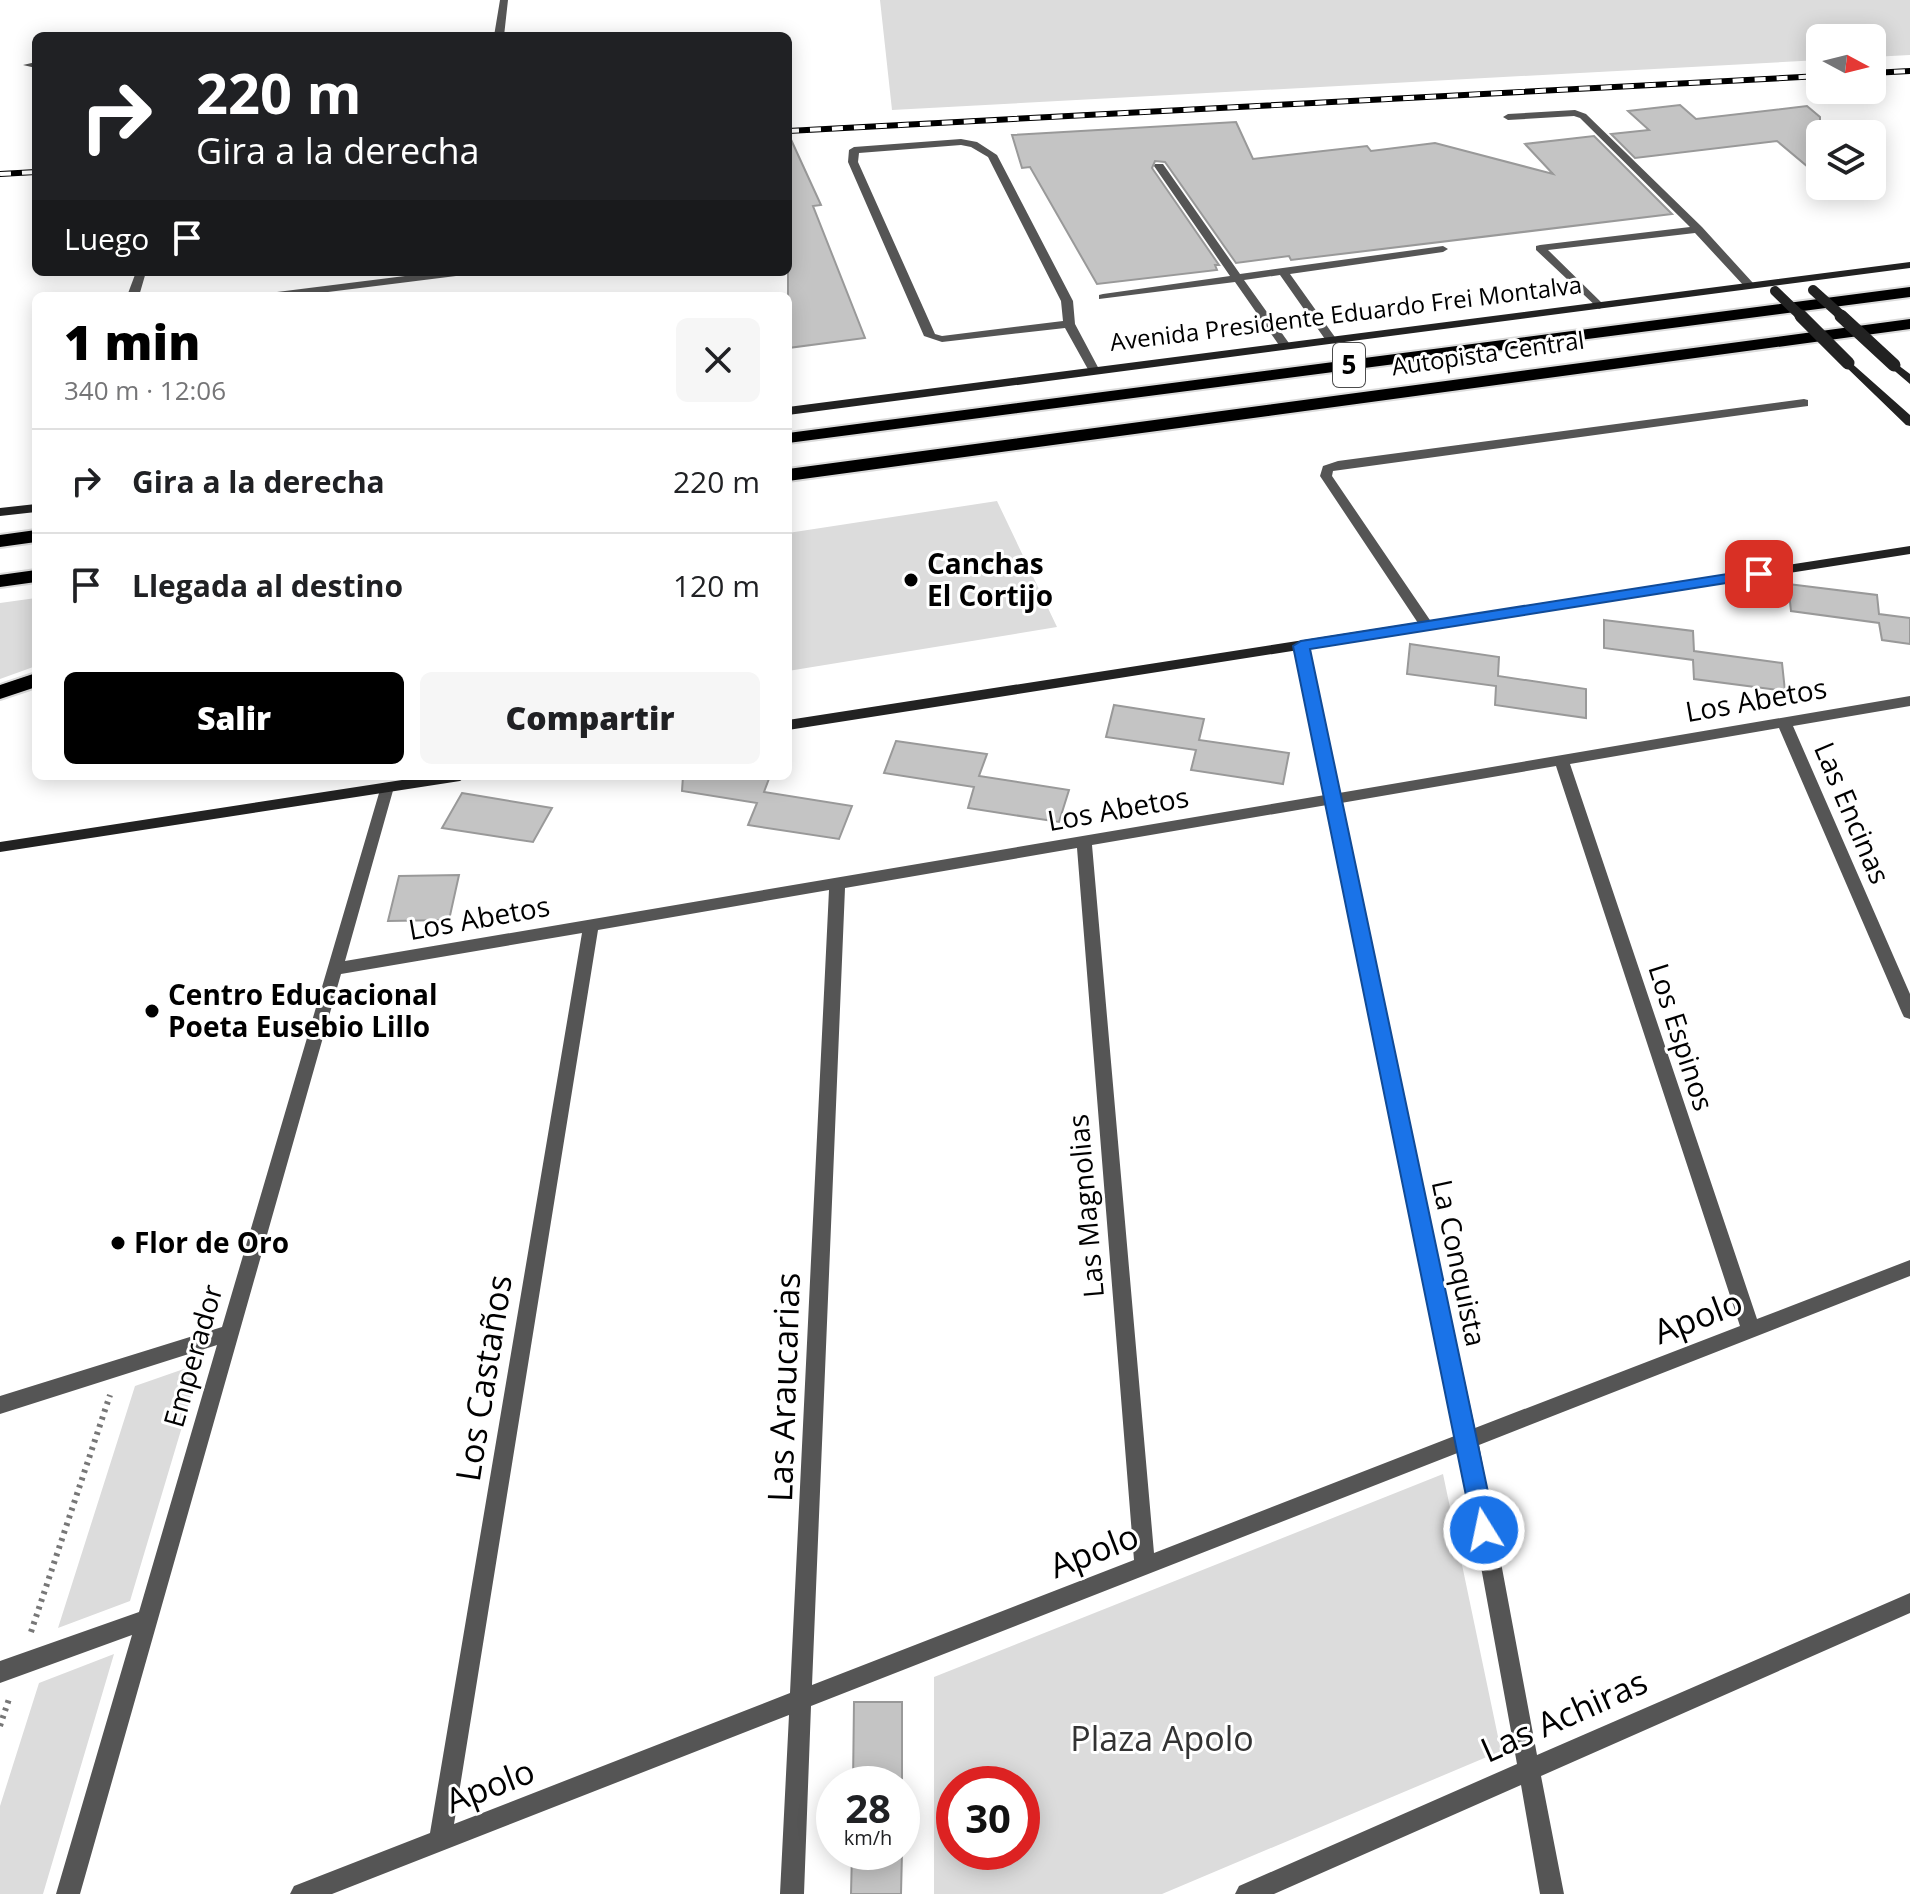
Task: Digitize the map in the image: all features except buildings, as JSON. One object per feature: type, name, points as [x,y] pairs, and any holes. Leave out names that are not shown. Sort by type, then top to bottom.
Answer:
[{"type":"highway","name":"Autopista Central","points":[[792,437],[1910,292]]},
{"type":"highway","name":"Autopista Central","points":[[792,474],[1910,324]]},
{"type":"highway","points":[[792,480],[844,467]]},
{"type":"highway","points":[[0,541],[32,537]]},
{"type":"highway","points":[[0,581],[32,577]]},
{"type":"highway","points":[[0,692],[32,681]]},
{"type":"main road","name":"Avenida Presidente Eduardo Frei Montalva","points":[[792,410],[1749,285],[1770,287],[1801,279],[1910,265]]},
{"type":"main road","points":[[1801,279],[1910,380]]},
{"type":"main road","points":[[1770,287],[1910,422]]},
{"type":"main road","points":[[0,512],[32,508]]},
{"type":"main road","points":[[792,724],[1910,550]]},
{"type":"main road","points":[[0,847],[433,780]]},
{"type":"street","points":[[500,32],[504,0]]},
{"type":"street","points":[[1508,117],[1575,113],[1583,116],[1698,229],[1749,285]]},
{"type":"street","points":[[1069,324],[942,339],[930,336],[853,162],[854,150],[961,142],[974,144],[992,155],[1067,301],[1069,324],[1094,371]]},
{"type":"street","points":[[1159,166],[1285,346]]},
{"type":"street","points":[[1599,306],[1540,248],[1698,229]]},
{"type":"street","points":[[1103,297],[1443,249]]},
{"type":"street","points":[[1283,272],[1331,340]]},
{"type":"street","points":[[302,292],[432,276]]},
{"type":"street","points":[[1427,626],[1326,476],[1327,469],[1804,403]]},
{"type":"street","name":"La Conquista","points":[[1301,646],[1468,1440],[1552,1894]]},
{"type":"street","name":"Los Abetos","points":[[334,969],[1910,701]]},
{"type":"street","name":"Las Encinas","points":[[1784,722],[1910,1013]]},
{"type":"street","name":"Los Espinos","points":[[1561,760],[1751,1330]]},
{"type":"street","name":"Emperador","points":[[68,1894],[387,787]]},
{"type":"street","name":"Las Magnolias","points":[[1084,841],[1145,1566]]},
{"type":"street","name":"Las Araucarias","points":[[792,1894],[837,883]]},
{"type":"street","name":"Los Castaños","points":[[440,1840],[591,925]]},
{"type":"street","name":"Apolo","points":[[302,1894],[1910,1268]]},
{"type":"street","points":[[0,1405],[229,1333]]},
{"type":"street","name":"Las Achiras","points":[[1247,1894],[1910,1603]]},
{"type":"street","points":[[10,1668],[146,1620]]},
{"type":"path","points":[[0,1726],[10,1668],[119,1367]]},
{"type":"green space","points":[[880,0],[1910,0],[1910,55],[1886,56],[1886,24],[1806,24],[1806,61],[892,110]]},
{"type":"green space","name":"Canchas El Cortijo","points":[[997,501],[1057,627],[792,670],[792,532]]},
{"type":"green space","points":[[32,599],[32,667],[0,679],[0,603]]},
{"type":"green space","points":[[201,1363],[130,1601],[58,1628],[135,1386]]},
{"type":"green space","name":"Plaza Apolo","points":[[1443,1474],[1501,1751],[1162,1894],[934,1894],[934,1677]]},
{"type":"green space","points":[[114,1654],[43,1894],[0,1894],[0,1806],[39,1683]]},
{"type":"railway","points":[[1886,72],[1910,71]]},
{"type":"railway","points":[[792,131],[1806,77]]},
{"type":"railway","points":[[0,174],[32,172]]},
{"type":"place","name":"Canchas El Cortijo","points":[[911,580]]},
{"type":"place","name":"Centro Educacional Poeta Eusebio Lillo","points":[[152,1011]]},
{"type":"place","name":"Flor de Oro","points":[[118,1243]]},
{"type":"route","points":[[1484,1530],[1468,1440],[1301,646],[1759,574]]}]
